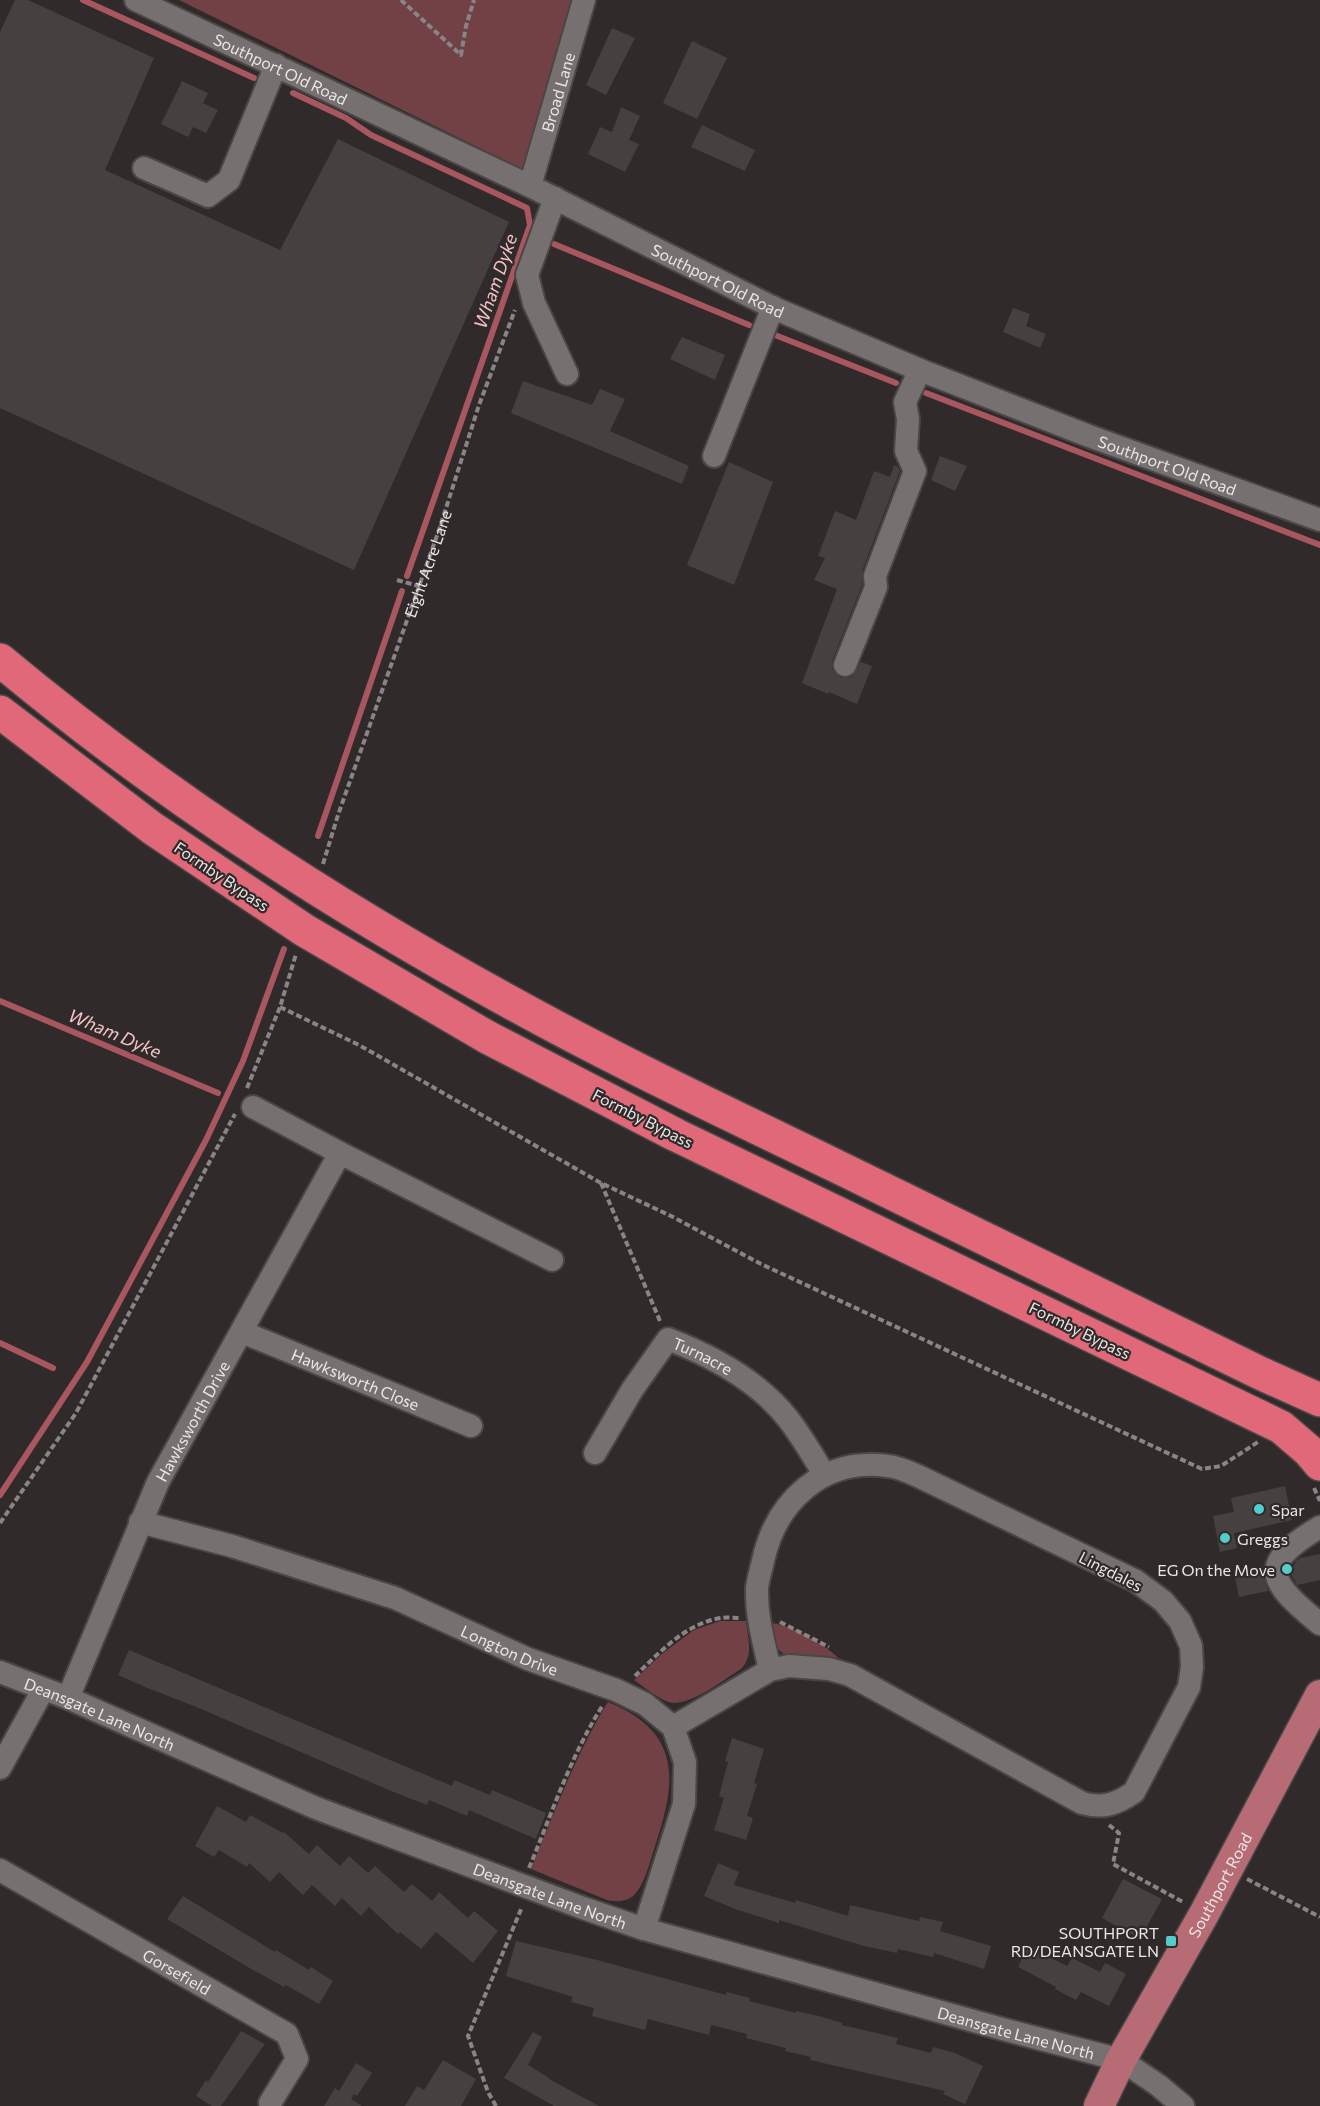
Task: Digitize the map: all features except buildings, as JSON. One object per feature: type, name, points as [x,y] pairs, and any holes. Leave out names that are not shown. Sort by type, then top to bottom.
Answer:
[{"type":"highway","points":[[0,660],[171,793],[316,889],[508,1002],[662,1080],[1260,1373],[1320,1400]]},
{"type":"highway","name":"Formby Bypass","points":[[0,712],[152,828],[304,930],[487,1037],[676,1135],[1281,1428],[1309,1451],[1320,1464]]},
{"type":"main road","name":"Southport Road","points":[[1099,2106],[1121,2060],[1204,1914],[1319,1701]]},
{"type":"street","name":"Southport Old Road","points":[[136,0],[531,186],[773,307],[920,370],[1320,520]]},
{"type":"street","name":"Broad Lane","points":[[531,186],[584,0]]},
{"type":"street","points":[[144,168],[208,195],[218,190],[229,180],[276,65]]},
{"type":"street","points":[[555,198],[527,275],[534,303],[567,374]]},
{"type":"street","points":[[714,456],[773,307]]},
{"type":"street","points":[[845,665],[876,587],[875,576],[915,471],[906,451],[908,419],[905,402],[920,370]]},
{"type":"street","points":[[246,1102],[340,1153],[552,1260]]},
{"type":"street","name":"Hawksworth Drive","points":[[68,1698],[158,1482],[340,1153]]},
{"type":"street","name":"Hawksworth Close","points":[[242,1332],[471,1426]]},
{"type":"street","name":"Turnacre","points":[[595,1453],[632,1390],[668,1339],[737,1373],[765,1393],[788,1419],[824,1474]]},
{"type":"street","name":"Lingdales","points":[[770,1670],[758,1619],[757,1587],[766,1549],[779,1516],[797,1496],[824,1474],[851,1466],[870,1465],[904,1470],[1136,1581],[1163,1601],[1180,1621],[1191,1646],[1192,1667],[1189,1688],[1134,1792],[1121,1801],[1107,1806],[1092,1806]]},
{"type":"street","name":"Longton Drive","points":[[140,1522],[232,1546],[395,1598],[528,1659],[616,1690],[645,1704],[673,1727]]},
{"type":"street","points":[[1320,1527],[1284,1552],[1278,1561],[1277,1572],[1282,1589],[1320,1624]]},
{"type":"street","points":[[644,1929],[684,1804],[685,1762],[673,1727],[770,1670],[789,1666],[829,1669],[850,1675],[1007,1763],[1082,1803],[1092,1806]]},
{"type":"street","name":"Deansgate Lane North","points":[[0,1672],[68,1698],[316,1808],[644,1929],[1121,2060],[1158,2085],[1183,2106]]},
{"type":"street","points":[[0,1768],[43,1690]]},
{"type":"street","name":"Gorsefield","points":[[0,1870],[287,2034],[297,2059],[270,2103]]},
{"type":"path","points":[[401,0],[461,55],[466,26],[474,0]]},
{"type":"path","name":"Eight Acre Lane","points":[[316,889],[338,815],[419,586],[479,405],[527,275]]},
{"type":"path","points":[[397,580],[419,586]]},
{"type":"path","points":[[0,1523],[75,1413],[246,1102],[280,1007],[304,930]]},
{"type":"path","points":[[280,1007],[359,1045],[601,1183],[671,1216],[761,1264],[1202,1468],[1221,1466],[1281,1428]]},
{"type":"path","points":[[601,1183],[668,1339]]},
{"type":"path","points":[[496,2106],[488,2092],[468,2036],[526,1898],[528,1871],[577,1754],[606,1700],[685,1632],[720,1618],[758,1619],[786,1623],[838,1653]]},
{"type":"path","points":[[1092,1806],[1101,1819],[1119,1833],[1113,1864],[1204,1914]]},
{"type":"path","points":[[1228,1868],[1320,1917]]},
{"type":"shaded area","points":[[179,0],[576,0],[524,170]]},
{"type":"shaded area","points":[[720,1621],[746,1621],[749,1652],[741,1669],[694,1698],[674,1703],[658,1697],[634,1680],[663,1653],[694,1630]]},
{"type":"shaded area","points":[[768,1623],[788,1627],[821,1644],[846,1666],[785,1655],[773,1645]]},
{"type":"shaded area","points":[[608,1702],[632,1714],[650,1728],[661,1744],[667,1761],[669,1780],[662,1822],[644,1880],[633,1896],[617,1901],[607,1900],[531,1869],[576,1763]]},
{"type":"waterway","name":"Wham Dyke","points":[[83,0],[254,78]]},
{"type":"waterway","name":"Wham Dyke","points":[[293,93],[346,118],[371,135],[527,208],[530,225],[407,576]]},
{"type":"waterway","points":[[554,244],[749,325]]},
{"type":"waterway","points":[[775,335],[896,383]]},
{"type":"waterway","points":[[926,393],[1320,545]]},
{"type":"waterway","points":[[318,836],[402,591]]},
{"type":"waterway","points":[[0,1495],[87,1362],[206,1140],[243,1061],[284,949]]},
{"type":"waterway","name":"Wham Dyke","points":[[0,1001],[218,1093]]},
{"type":"waterway","name":"Wham Dyke","points":[[0,1343],[53,1368]]},
{"type":"place","name":"Spar","points":[[1259,1509]]},
{"type":"place","name":"Greggs","points":[[1225,1538]]},
{"type":"place","name":"EG On the Move","points":[[1287,1569]]},
{"type":"place","name":"SOUTHPORT RD/DEANSGATE LN","points":[[1171,1941]]}]
